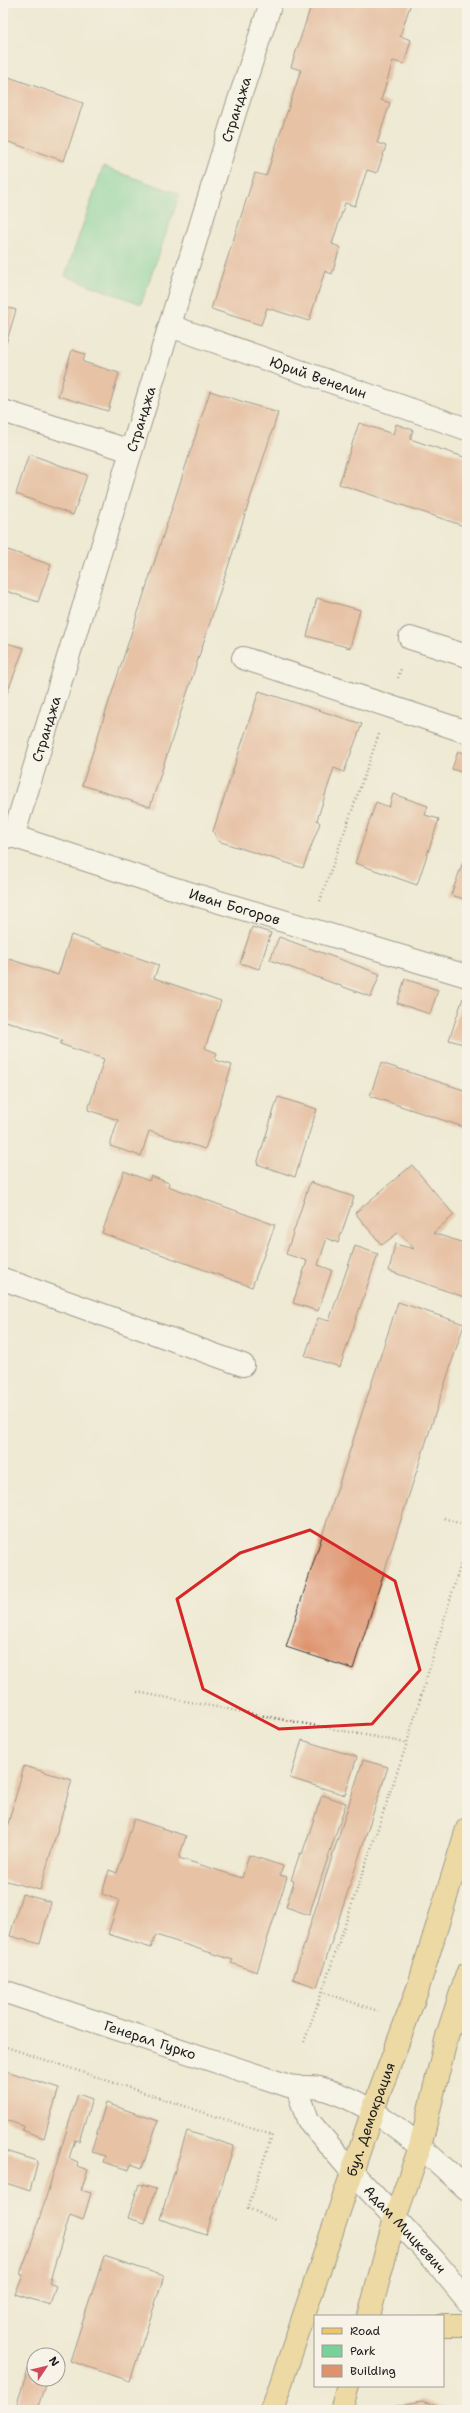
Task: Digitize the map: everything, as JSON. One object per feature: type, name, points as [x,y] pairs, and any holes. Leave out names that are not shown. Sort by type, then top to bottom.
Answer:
[{"type":"main road","name":"бул. Демокрация","points":[[272,2410],[373,2110],[418,1988],[467,1829]]},
{"type":"main road","points":[[370,2315],[395,2218],[420,2147],[447,2036],[467,1974]]},
{"type":"main road","points":[[444,2324],[467,2325]]},
{"type":"street","name":"Странджа","points":[[8,835],[131,451],[236,109],[271,3]]},
{"type":"street","name":"Юрий Венелин","points":[[170,326],[467,429]]},
{"type":"street","points":[[3,411],[131,451]]},
{"type":"street","points":[[410,638],[467,656]]},
{"type":"street","points":[[243,658],[467,732]]},
{"type":"street","name":"Иван Богоров","points":[[8,835],[166,886],[311,927],[467,976]]},
{"type":"street","points":[[3,1279],[243,1365]]},
{"type":"street","name":"Генерал Гурко","points":[[3,1991],[297,2088]]},
{"type":"street","points":[[447,2036],[467,2004]]},
{"type":"street","points":[[297,2088],[319,2088],[373,2110],[420,2147],[467,2189]]},
{"type":"street","name":"Адам Мицкевич","points":[[297,2088],[308,2120],[352,2172],[435,2261],[467,2300]]},
{"type":"path","points":[[311,927],[389,706],[410,638]]},
{"type":"path","points":[[444,1518],[467,1526]]},
{"type":"path","points":[[304,2042],[407,1743],[467,1543]]},
{"type":"path","points":[[137,1692],[407,1743]]},
{"type":"path","points":[[322,1992],[365,2007]]},
{"type":"path","points":[[3,2046],[272,2135],[248,2208],[275,2220]]},
{"type":"highlighted area","points":[[310,1530],[395,1581],[420,1670],[372,1724],[279,1729],[203,1689],[177,1599],[240,1553]]},
{"type":"green space","points":[[103,167],[180,194],[141,304],[65,276]]},
{"type":"building","points":[[312,3],[411,3],[400,36],[411,40],[404,64],[393,61],[381,100],[390,103],[377,143],[386,146],[377,173],[367,170],[355,206],[345,203],[332,244],[340,247],[332,274],[325,271],[309,321],[267,308],[261,325],[211,309],[255,173],[266,176],[301,70],[291,67]]},
{"type":"building","points":[[3,75],[83,103],[64,161],[3,140]]},
{"type":"building","points":[[3,306],[16,310],[5,347],[3,346]]},
{"type":"building","points":[[72,350],[85,354],[83,362],[119,373],[108,411],[58,396]]},
{"type":"building","points":[[210,391],[278,413],[150,807],[82,785]]},
{"type":"building","points":[[359,423],[393,434],[396,424],[413,430],[410,439],[467,458],[467,527],[339,484]]},
{"type":"building","points":[[29,454],[87,475],[73,515],[16,494]]},
{"type":"building","points":[[8,550],[51,565],[38,602],[3,590],[3,566]]},
{"type":"building","points":[[317,598],[360,610],[350,648],[307,636]]},
{"type":"building","points":[[3,642],[24,648],[3,704]]},
{"type":"building","points":[[259,691],[362,724],[344,772],[334,768],[317,820],[320,823],[303,868],[218,841],[213,831]]},
{"type":"building","points":[[458,751],[467,754],[467,774],[452,769]]},
{"type":"building","points":[[393,794],[428,806],[425,815],[439,819],[417,885],[355,863],[376,802],[389,807]]},
{"type":"building","points":[[467,851],[467,900],[451,895]]},
{"type":"building","points":[[252,927],[271,933],[259,969],[240,963]]},
{"type":"building","points":[[71,935],[159,965],[154,978],[221,1001],[205,1048],[217,1053],[215,1060],[232,1065],[205,1149],[149,1131],[141,1156],[110,1146],[118,1120],[88,1110],[104,1059],[60,1044],[62,1040],[3,1020],[3,957],[58,975]]},
{"type":"building","points":[[279,937],[380,974],[371,997],[270,960]]},
{"type":"building","points":[[405,979],[438,990],[430,1014],[397,1003]]},
{"type":"building","points":[[463,998],[467,1000],[467,1045],[449,1040]]},
{"type":"building","points":[[381,1063],[467,1091],[467,1128],[370,1096]]},
{"type":"building","points":[[278,1097],[317,1109],[295,1177],[257,1164]]},
{"type":"building","points":[[412,1165],[454,1215],[433,1233],[467,1244],[467,1298],[389,1271],[395,1244],[414,1249],[399,1232],[382,1245],[355,1213]]},
{"type":"building","points":[[124,1171],[149,1181],[151,1176],[169,1183],[168,1186],[275,1225],[252,1287],[102,1233]]},
{"type":"building","points":[[310,1182],[354,1197],[338,1243],[327,1238],[318,1265],[332,1270],[318,1311],[293,1303],[307,1261],[286,1254]]},
{"type":"building","points":[[355,1246],[378,1254],[340,1367],[305,1356],[318,1318],[329,1321]]},
{"type":"building","points":[[398,1302],[464,1324],[353,1669],[286,1647]]},
{"type":"building","points":[[302,1740],[357,1757],[345,1795],[290,1778]]},
{"type":"building","points":[[363,1760],[388,1767],[317,1987],[293,1979]]},
{"type":"building","points":[[24,1766],[72,1780],[40,1890],[3,1880],[3,1842]]},
{"type":"building","points":[[322,1795],[346,1803],[309,1915],[286,1907],[294,1881],[291,1880],[300,1853],[302,1854]]},
{"type":"building","points":[[134,1819],[186,1836],[179,1858],[242,1878],[249,1855],[283,1866],[280,1875],[287,1877],[257,1972],[231,1963],[233,1960],[156,1935],[151,1948],[108,1934],[119,1900],[102,1894],[109,1870],[117,1873]]},
{"type":"building","points":[[22,1894],[51,1902],[40,1944],[10,1936]]},
{"type":"building","points":[[3,2070],[59,2088],[44,2138],[22,2130],[23,2126],[3,2119]]},
{"type":"building","points":[[78,2094],[92,2099],[79,2141],[75,2140],[69,2158],[78,2162],[77,2166],[88,2170],[81,2190],[91,2193],[83,2220],[70,2215],[49,2283],[56,2286],[50,2305],[15,2294],[23,2275],[20,2274],[33,2239]]},
{"type":"building","points":[[106,2103],[158,2121],[142,2168],[131,2164],[129,2170],[103,2162],[105,2156],[91,2152]]},
{"type":"building","points":[[187,2131],[234,2146],[206,2235],[160,2219]]},
{"type":"building","points":[[3,2150],[38,2161],[30,2191],[6,2183],[3,2193]]},
{"type":"building","points":[[139,2184],[156,2189],[145,2223],[128,2218]]},
{"type":"building","points":[[104,2256],[164,2276],[130,2381],[70,2361]]},
{"type":"building","points":[[26,2375],[26,2387],[44,2387],[37,2410],[15,2410]]},
{"type":"building","points":[[422,2401],[448,2410],[384,2410],[385,2408]]}]
